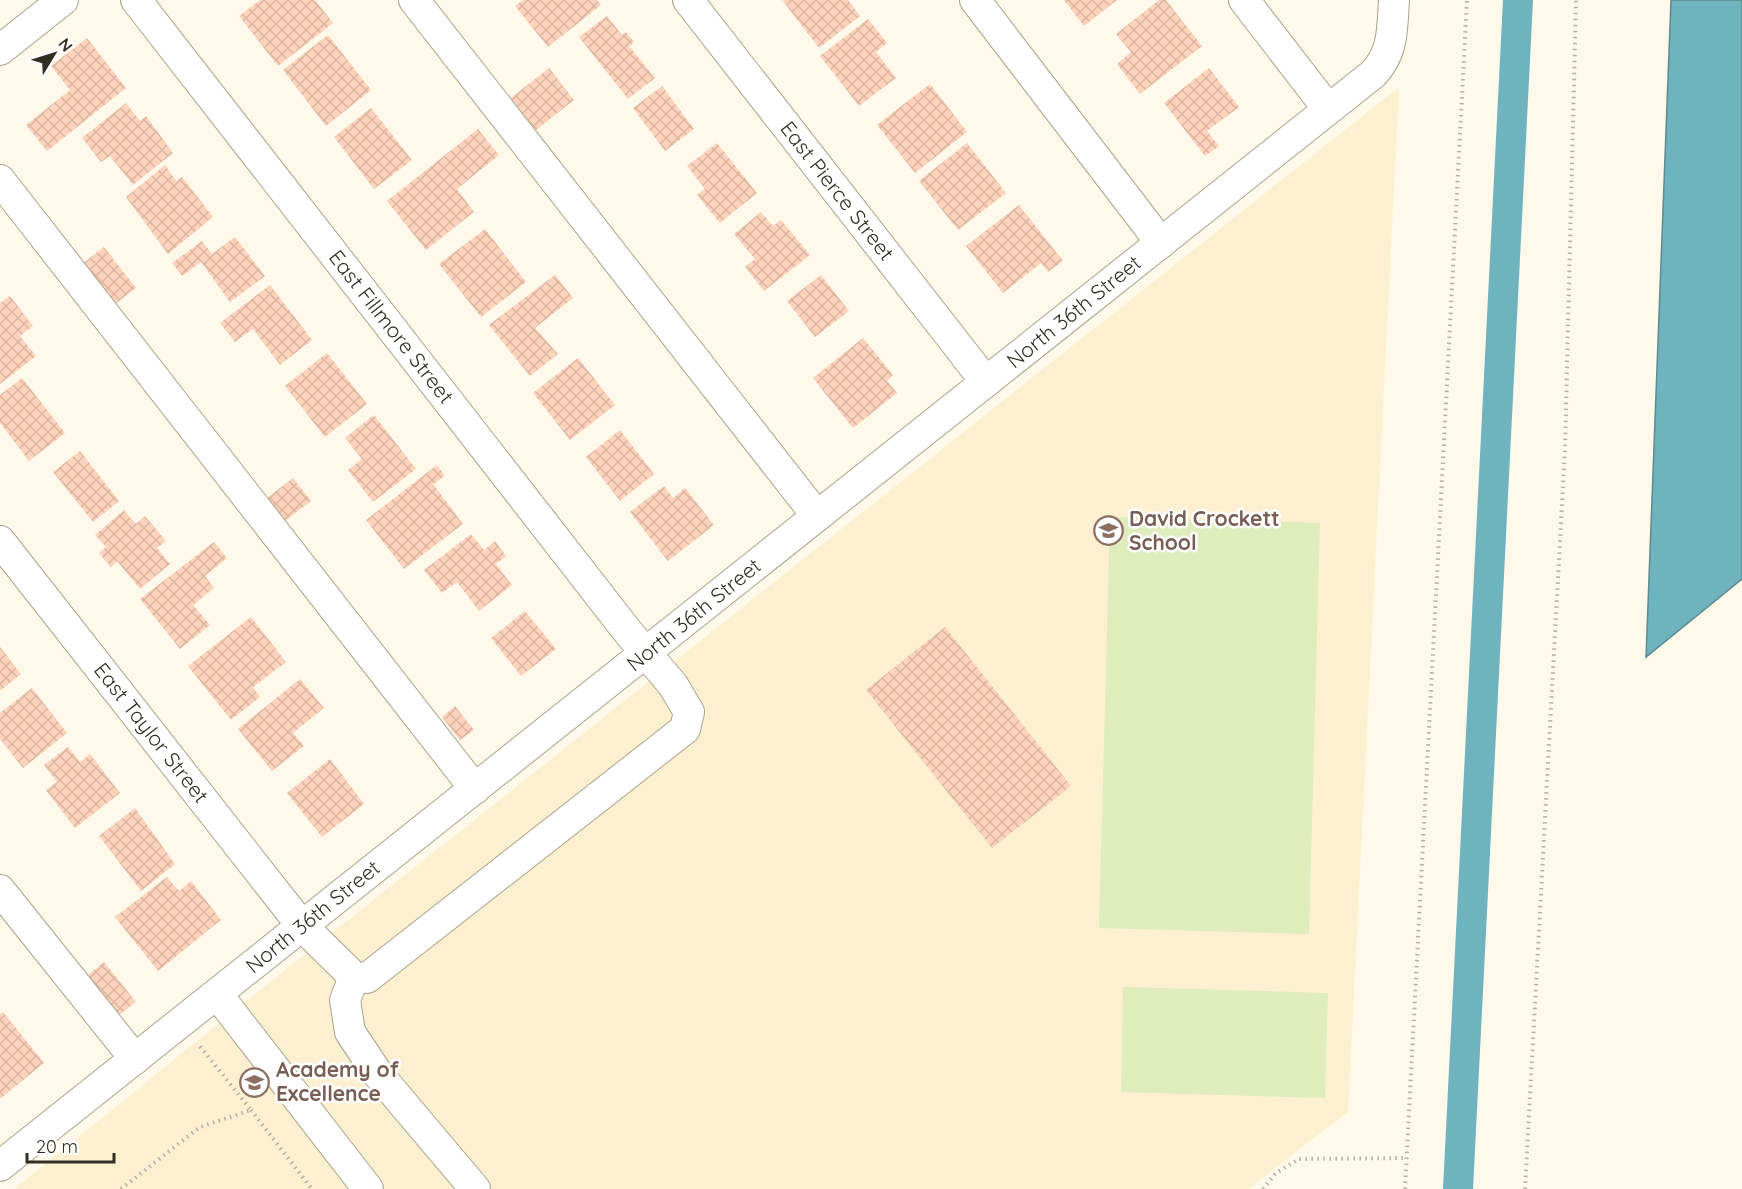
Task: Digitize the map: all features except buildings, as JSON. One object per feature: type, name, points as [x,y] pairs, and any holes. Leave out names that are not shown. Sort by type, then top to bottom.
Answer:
[{"type":"street","points":[[0,50],[63,0]]},
{"type":"street","name":"East Fillmore Street","points":[[136,0],[673,686],[689,712],[685,729],[367,978],[354,976]]},
{"type":"street","points":[[414,0],[817,516]]},
{"type":"street","name":"East Pierce Street","points":[[688,0],[986,382]]},
{"type":"street","points":[[975,0],[1161,243]]},
{"type":"street","points":[[1245,0],[1328,109]]},
{"type":"street","name":"North 36th Street","points":[[0,1166],[1373,74],[1385,61],[1392,40],[1394,0]]},
{"type":"street","points":[[0,180],[474,789]]},
{"type":"street","name":"East Taylor Street","points":[[0,541],[302,926],[354,976]]},
{"type":"street","points":[[0,890],[135,1059]]},
{"type":"street","points":[[354,976],[345,1000],[350,1032],[378,1074],[475,1189]]},
{"type":"street","points":[[217,993],[368,1189]]},
{"type":"path","points":[[1405,1189],[1467,0]]},
{"type":"path","points":[[1525,1189],[1565,449],[1576,0]]},
{"type":"path","points":[[194,1040],[312,1189]]},
{"type":"path","points":[[121,1189],[200,1127],[251,1110]]},
{"type":"path","points":[[1263,1189],[1276,1173],[1299,1159],[1339,1156],[1406,1158]]},
{"type":"shaded area","name":"David Crockett School","points":[[1399,87],[1348,1112],[1248,1189],[14,1189],[280,974]]},
{"type":"green space","points":[[1110,517],[1320,523],[1309,934],[1099,928]]},
{"type":"green space","points":[[1123,987],[1328,993],[1325,1098],[1121,1092]]},
{"type":"water","points":[[1671,0],[1742,0],[1742,579],[1646,657]]},
{"type":"waterway","points":[[1458,1189],[1518,0]]},
{"type":"place","name":"David Crockett School","points":[[1108,531]]},
{"type":"place","name":"Academy of Excellence","points":[[255,1082]]}]
